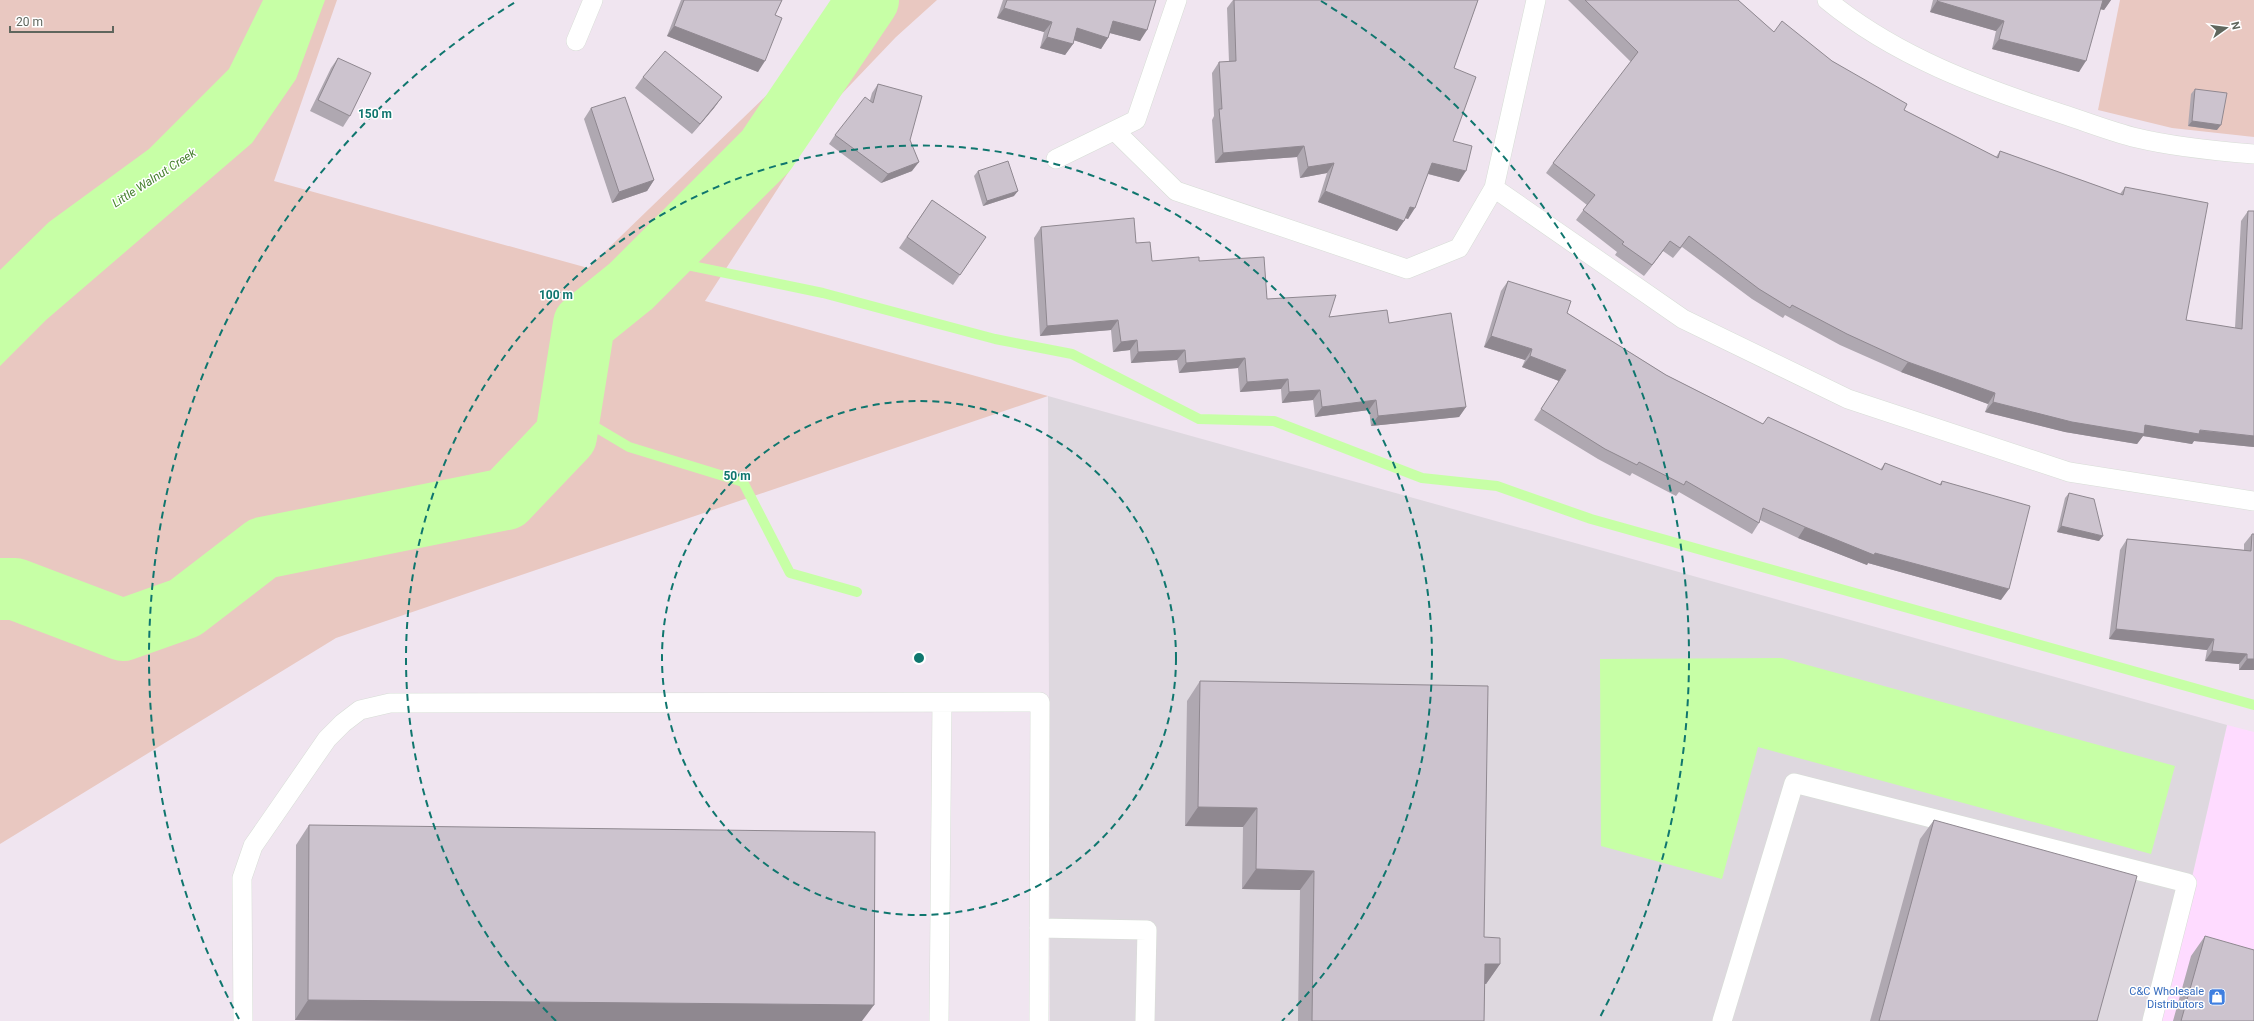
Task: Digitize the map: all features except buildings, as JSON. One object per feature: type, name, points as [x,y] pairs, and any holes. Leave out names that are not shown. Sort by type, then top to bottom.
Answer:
[{"type":"lane","points":[[576,41],[593,0]]},
{"type":"lane","points":[[1056,160],[1136,120],[1177,0]]},
{"type":"lane","points":[[1114,131],[1176,191],[1407,269],[1459,248],[1494,188],[1536,0]]},
{"type":"lane","points":[[1827,0],[1841,11],[1912,56],[2011,97],[2138,138],[2226,152],[2254,154]]},
{"type":"lane","points":[[1494,188],[1683,318],[1848,399],[2069,472],[2254,501]]},
{"type":"lane","points":[[243,1021],[242,878],[246,863],[253,846],[327,739],[343,723],[360,710],[390,703],[1040,702],[1039,1021]]},
{"type":"lane","points":[[939,1021],[942,703]]},
{"type":"lane","points":[[1722,1021],[1794,783],[2187,884],[2152,1021]]},
{"type":"lane","points":[[1039,928],[1147,930],[1146,1021]]},
{"type":"shaded area","points":[[0,0],[337,0],[274,181],[588,268],[769,93],[835,0],[937,0],[896,37],[834,102],[705,301],[1048,396],[336,638],[0,844]]},
{"type":"shaded area","points":[[2120,0],[2254,0],[2254,137],[2172,128],[2098,110]]},
{"type":"shaded area","points":[[1048,396],[2227,725],[2159,1021],[1050,1021]]},
{"type":"shaded area","points":[[2227,725],[2254,732],[2254,1021],[2159,1021]]},
{"type":"water","name":"Little Walnut Creek","points":[[263,0],[325,0],[296,79],[252,143],[46,320],[0,366],[0,270],[49,222],[149,149],[229,69]]},
{"type":"water","points":[[1782,658],[2175,766],[2151,854],[1758,747],[1722,879],[1601,846],[1600,659]]},
{"type":"waterway","points":[[0,589],[15,589],[123,630],[185,608],[263,548],[506,499],[566,436],[584,324],[631,286],[766,151],[868,0]]},
{"type":"waterway","points":[[658,259],[823,293],[995,339],[1072,354],[1199,419],[1274,421],[1422,478],[1497,486],[1591,519],[2254,705]]},
{"type":"waterway","points":[[570,412],[629,447],[743,482],[790,573],[857,592]]},
{"type":"place","name":"C&C Wholesale Distributors","points":[[2217,997]]}]
